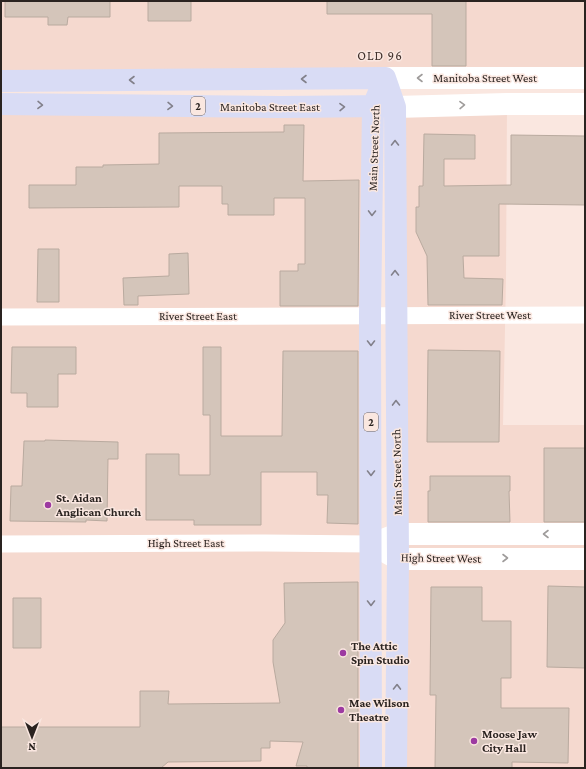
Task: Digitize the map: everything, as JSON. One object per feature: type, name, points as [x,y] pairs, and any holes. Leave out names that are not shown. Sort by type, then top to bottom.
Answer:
[{"type":"main road","name":"Manitoba Street West","points":[[385,78],[585,78]]},
{"type":"main road","points":[[1,81],[385,78]]},
{"type":"main road","name":"Main Street North","points":[[372,768],[370,315],[373,106],[385,78]]},
{"type":"main road","name":"Main Street North","points":[[385,78],[395,106],[395,315],[398,534],[396,768]]},
{"type":"main road","name":"Manitoba Street East","points":[[1,104],[280,107],[395,106]]},
{"type":"main road","points":[[395,106],[585,104]]},
{"type":"main road","name":"High Street West","points":[[372,544],[398,534],[585,534]]},
{"type":"main road","name":"High Street West","points":[[372,544],[398,559],[585,559]]},
{"type":"street","name":"River Street East","points":[[1,317],[395,315]]},
{"type":"street","name":"River Street West","points":[[395,315],[585,315]]},
{"type":"street","name":"High Street East","points":[[1,544],[372,544]]},
{"type":"shaded area","points":[[1,1],[585,1],[585,78],[1,81]]},
{"type":"shaded area","points":[[1,104],[373,106],[371,768],[1,768]]},
{"type":"shaded area","points":[[507,104],[503,425],[585,425],[585,768],[396,768],[395,107]]},
{"type":"building","points":[[5,1],[110,1],[110,17],[68,17],[67,25],[48,25],[48,17],[5,17]]},
{"type":"building","points":[[148,1],[191,1],[191,21],[148,21]]},
{"type":"building","points":[[327,1],[466,1],[466,66],[432,66],[432,14],[327,14]]},
{"type":"building","points":[[284,125],[304,125],[303,181],[359,180],[358,306],[280,306],[280,271],[298,271],[298,264],[305,264],[305,198],[274,198],[274,215],[228,215],[228,204],[222,204],[222,186],[179,186],[179,207],[29,208],[29,185],[76,185],[76,167],[159,164],[159,133],[284,132]]},
{"type":"building","points":[[424,134],[475,135],[475,159],[444,159],[444,186],[511,185],[511,135],[585,136],[585,205],[499,204],[499,256],[463,256],[464,278],[503,279],[502,305],[428,305],[427,256],[416,232],[416,207],[419,207],[419,186],[423,186]]},
{"type":"building","points":[[38,249],[59,249],[59,302],[37,302]]},
{"type":"building","points":[[188,253],[189,294],[138,296],[138,305],[124,305],[123,278],[169,276],[169,254]]},
{"type":"building","points":[[12,347],[76,347],[76,374],[58,374],[58,407],[27,407],[27,393],[11,393]]},
{"type":"building","points":[[203,347],[221,347],[221,436],[282,436],[283,351],[358,351],[358,524],[327,523],[328,495],[317,495],[317,472],[261,472],[261,525],[194,525],[194,520],[146,520],[146,454],[179,454],[179,475],[210,475],[210,415],[203,415]]},
{"type":"building","points":[[428,350],[500,351],[499,442],[427,442]]},
{"type":"building","points":[[45,440],[118,442],[118,459],[108,459],[107,521],[10,521],[11,486],[22,486],[24,441]]},
{"type":"building","points":[[544,448],[585,448],[585,522],[544,522]]},
{"type":"building","points":[[430,476],[510,476],[510,522],[428,522],[428,491],[430,491]]},
{"type":"building","points":[[358,582],[358,768],[307,768],[307,766],[296,766],[303,742],[270,741],[270,748],[261,748],[261,761],[168,762],[161,768],[1,768],[1,727],[140,727],[140,691],[169,691],[168,704],[280,703],[273,662],[273,640],[285,623],[284,583]]},
{"type":"building","points":[[548,586],[585,587],[585,668],[547,667]]},
{"type":"building","points":[[431,587],[482,587],[482,621],[511,621],[511,678],[501,678],[501,708],[569,708],[568,763],[512,762],[512,768],[435,768],[436,695],[430,695]]},
{"type":"building","points":[[13,598],[41,598],[41,648],[13,648]]},
{"type":"place","name":"St. Aidan Anglican Church","points":[[48,505]]},
{"type":"place","name":"The Attic Spin Studio","points":[[343,653]]},
{"type":"place","name":"Mae Wilson Theatre","points":[[341,710]]},
{"type":"place","name":"Moose Jaw City Hall","points":[[474,741]]},
{"type":"district","name":"OLD 96","points":[[380,55]]}]
